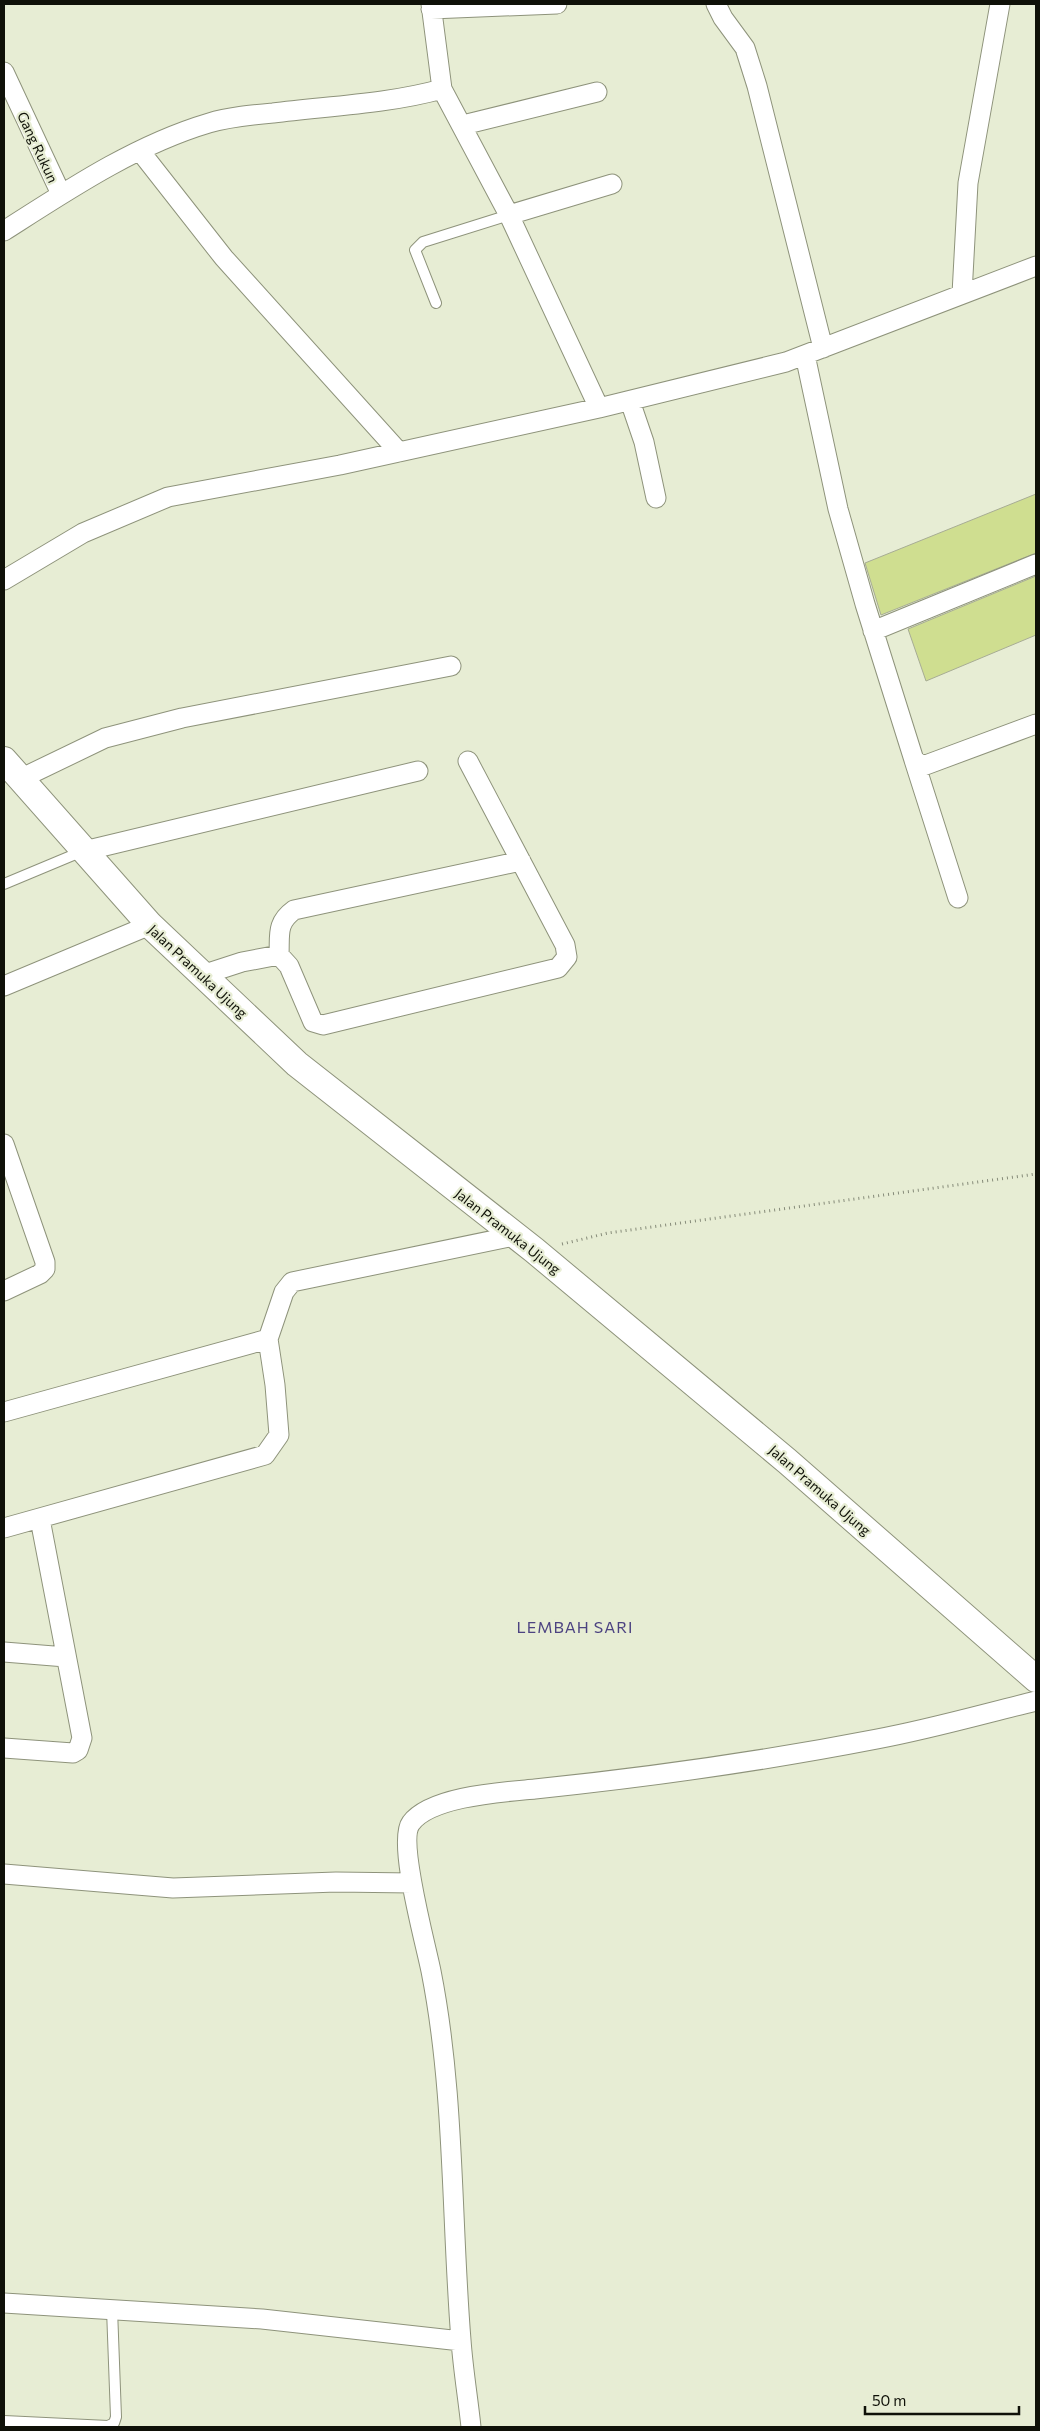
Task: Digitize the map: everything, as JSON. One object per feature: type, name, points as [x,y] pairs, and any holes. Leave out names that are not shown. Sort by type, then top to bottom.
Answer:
[{"type":"street","points":[[557,4],[431,6],[442,89],[463,125],[509,215],[599,408]]},
{"type":"street","points":[[716,4],[723,18],[745,48],[757,86],[823,348]]},
{"type":"street","points":[[962,294],[968,183],[1000,4]]},
{"type":"street","name":"Gang Rukun","points":[[4,72],[61,194]]},
{"type":"street","points":[[4,231],[61,194],[155,143],[210,123],[242,116],[406,97],[442,89]]},
{"type":"street","points":[[463,125],[596,92]]},
{"type":"street","points":[[140,151],[224,258],[399,452]]},
{"type":"street","points":[[509,215],[612,184]]},
{"type":"street","points":[[4,580],[83,534],[168,497],[399,452],[630,401],[786,362],[1036,266]]},
{"type":"street","points":[[805,355],[838,509],[873,631],[958,898]]},
{"type":"street","points":[[630,401],[644,442],[656,498]]},
{"type":"street","points":[[873,631],[1036,564]]},
{"type":"street","points":[[12,770],[105,738],[182,718],[450,666]]},
{"type":"street","points":[[914,760],[924,766],[1036,724]]},
{"type":"street","points":[[468,761],[521,861],[565,945],[567,957],[558,968],[323,1026],[313,1022],[290,966],[279,955],[280,926],[284,917],[294,910],[521,861]]},
{"type":"street","name":"Jalan Pramuka Ujung","points":[[12,770],[150,926],[314,1079],[524,1243],[787,1461],[1036,1678]]},
{"type":"street","points":[[84,851],[418,771]]},
{"type":"street","points":[[4,986],[150,926]]},
{"type":"street","points":[[202,975],[242,962],[279,955]]},
{"type":"street","points":[[4,1144],[11,1192],[45,1269],[40,1274],[4,1291]]},
{"type":"street","points":[[4,1528],[265,1455],[279,1435],[275,1385],[268,1339],[284,1292],[292,1282],[524,1243]]},
{"type":"street","points":[[4,1412],[268,1339]]},
{"type":"street","points":[[4,1748],[73,1753],[78,1750],[82,1738],[40,1519]]},
{"type":"street","points":[[4,1652],[66,1657]]},
{"type":"street","points":[[471,2427],[461,2341],[446,2066],[431,1969],[412,1883],[406,1838],[410,1824],[428,1810],[474,1796],[590,1783],[747,1761],[880,1739],[1036,1701]]},
{"type":"street","points":[[4,1874],[173,1888],[336,1882],[412,1883]]},
{"type":"street","points":[[4,2303],[262,2319],[461,2341]]},
{"type":"lane","points":[[436,303],[415,250],[417,247],[423,242],[509,215]]},
{"type":"lane","points":[[4,884],[84,851]]},
{"type":"lane","points":[[4,2421],[108,2426],[114,2422],[116,2417],[112,2309]]},
{"type":"path","points":[[524,1243],[1036,1174]]},
{"type":"building","points":[[1036,494],[1036,553],[881,615],[865,563]]},
{"type":"building","points":[[1036,576],[1036,635],[926,681],[908,629]]},
{"type":"district","name":"LEMBAH SARI","points":[[575,1626]]}]
